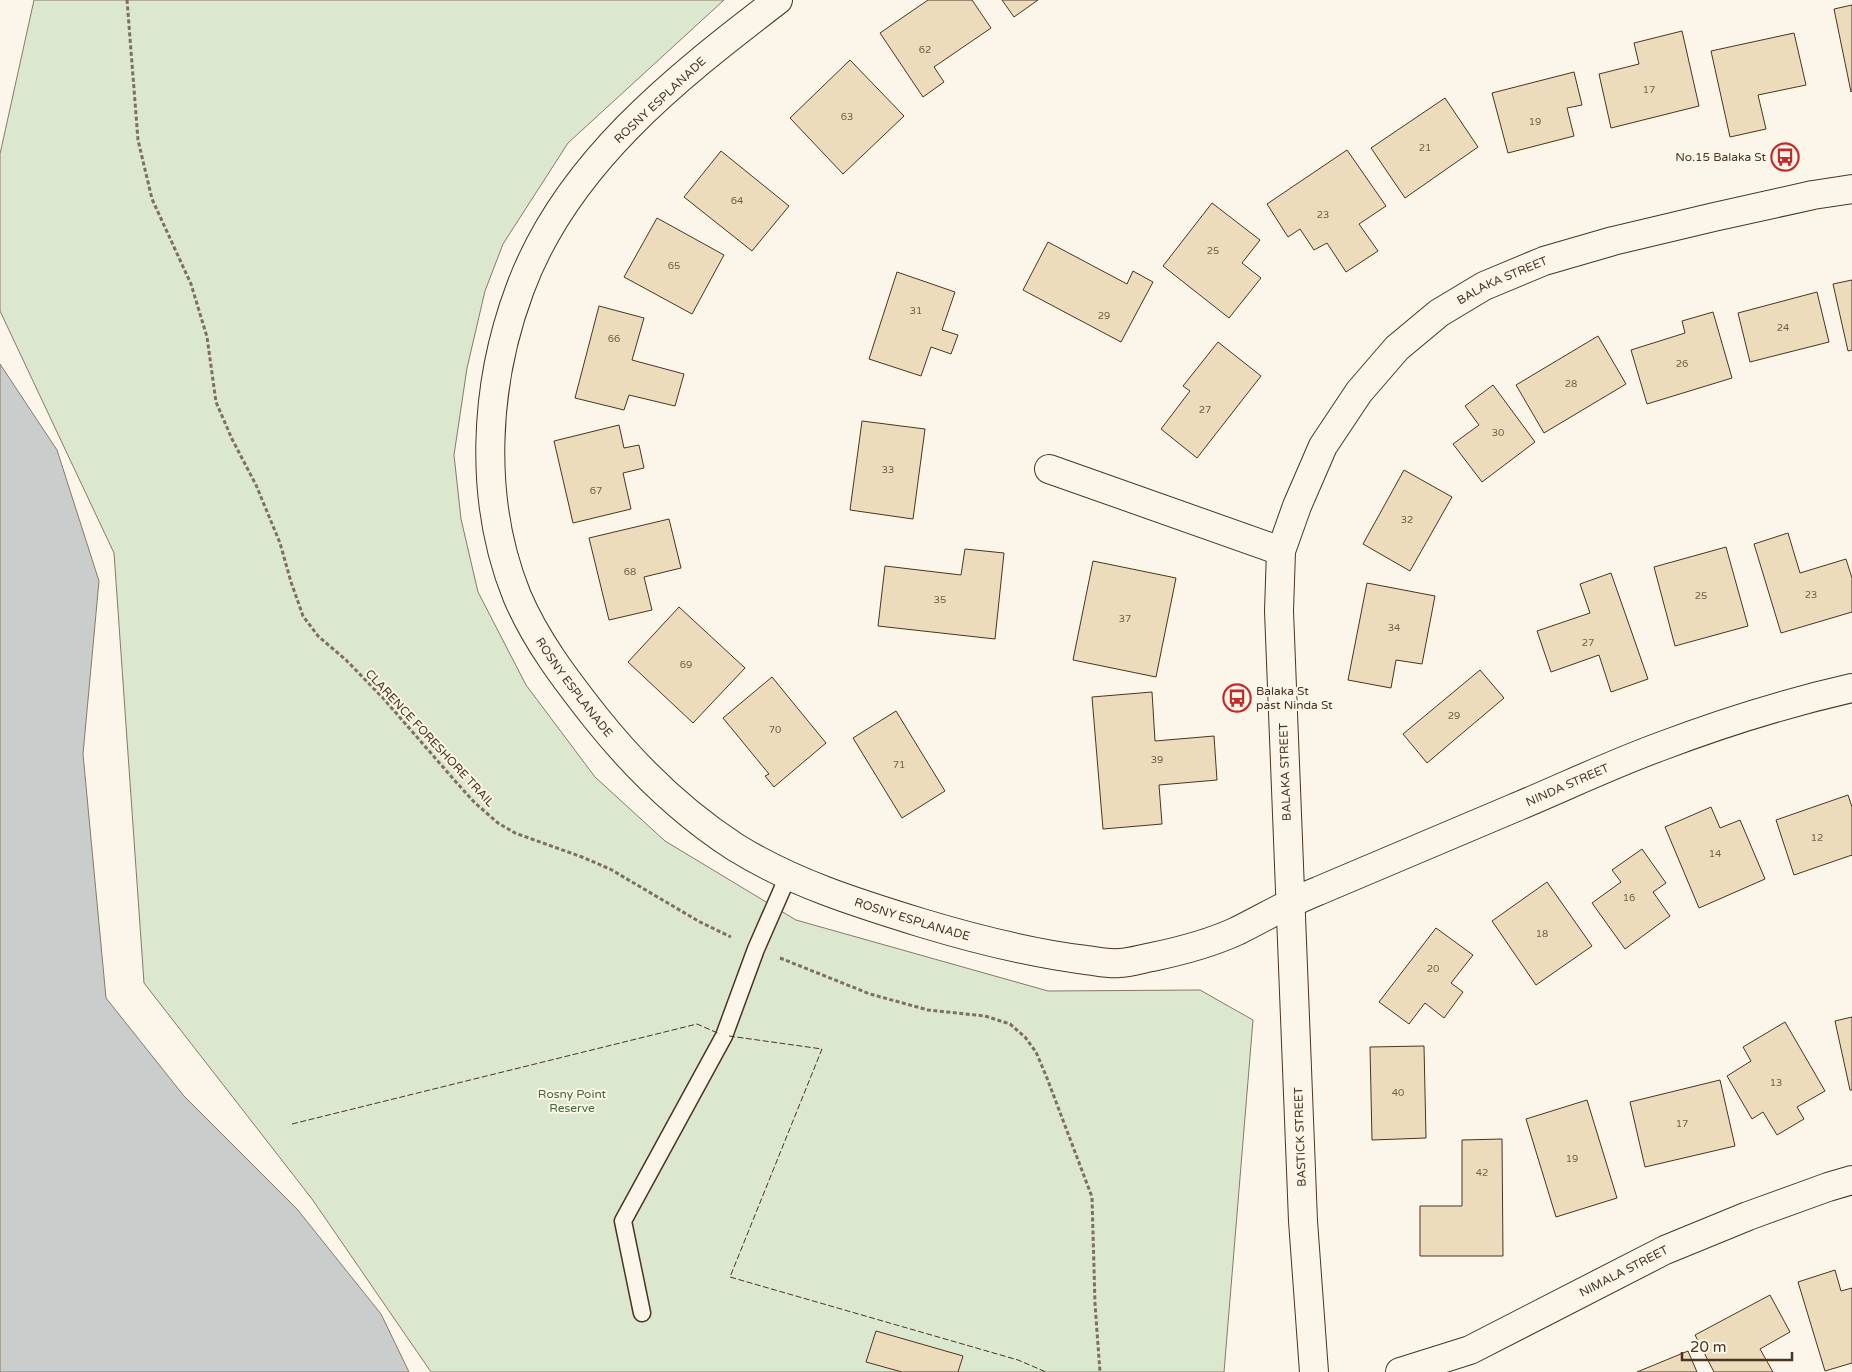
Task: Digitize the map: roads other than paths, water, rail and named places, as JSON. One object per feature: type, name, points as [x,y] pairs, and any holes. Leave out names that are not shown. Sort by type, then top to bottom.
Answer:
[{"type":"street","name":"ROSNY ESPLANADE","points":[[778,0],[702,60],[631,124],[579,182],[545,236],[520,288],[504,343],[492,410],[490,481],[500,547],[519,600],[548,654],[583,702],[628,757],[685,811],[736,847],[788,876],[855,902],[992,944],[1068,958],[1122,964],[1180,951],[1232,933],[1290,902]]},
{"type":"street","name":"BALAKA STREET","points":[[1290,902],[1279,611],[1281,551],[1297,506],[1324,446],[1359,392],[1397,348],[1439,313],[1484,286],[1544,261],[1613,241],[1704,219],[1813,195],[1852,189]]},
{"type":"street","points":[[1049,469],[1281,551]]},
{"type":"street","name":"NINDA STREET","points":[[1290,902],[1652,749],[1728,722],[1800,700],[1852,688]]},
{"type":"street","name":"BASTICK STREET","points":[[1290,902],[1303,1221],[1314,1372]]},
{"type":"street","name":"NIMALA STREET","points":[[1400,1372],[1470,1350],[1665,1250],[1748,1216],[1852,1180]]},
{"type":"lane","points":[[642,1313],[623,1221],[724,1036],[756,949],[788,876]]},
{"type":"place","name":"No.15 Balaka St","points":[[1785,157]]},
{"type":"place","name":"Balaka St past Ninda St","points":[[1237,698]]},
{"type":"park label","name":"Rosny Point Reserve","points":[[572,1101]]}]
